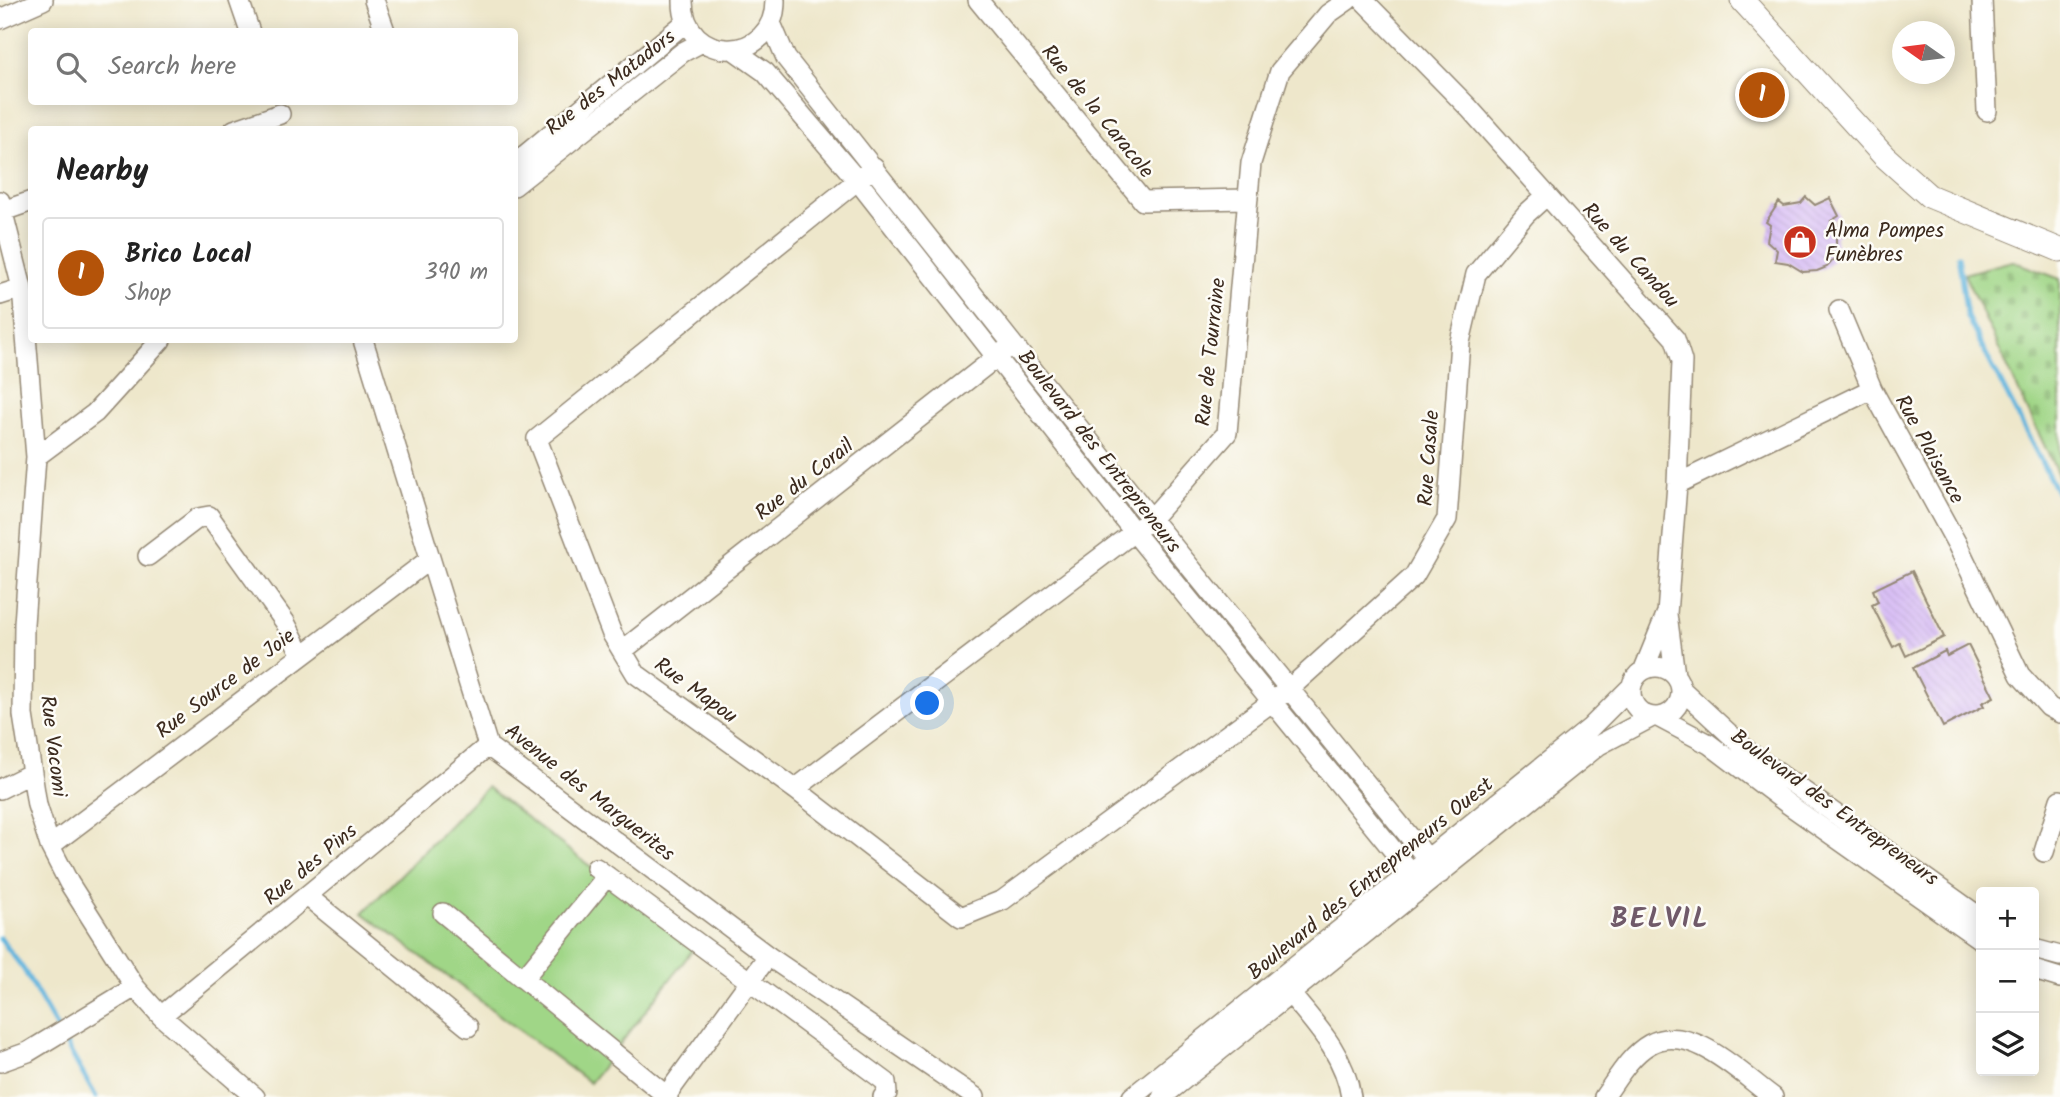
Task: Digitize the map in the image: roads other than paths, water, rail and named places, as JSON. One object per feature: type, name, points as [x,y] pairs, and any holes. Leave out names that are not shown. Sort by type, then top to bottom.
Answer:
[{"type":"main road","points":[[1742,0],[1884,156],[1928,196],[2060,250]]},
{"type":"street","points":[[0,19],[43,0]]},
{"type":"street","points":[[239,0],[249,28]]},
{"type":"street","points":[[374,0],[384,28]]},
{"type":"street","points":[[683,0],[686,22],[702,42],[723,50],[734,50],[756,41],[771,23],[775,0]]},
{"type":"street","name":"Rue de la Caracole","points":[[978,0],[1143,201],[1248,199]]},
{"type":"street","name":"Rue de Tourraine","points":[[795,789],[1151,519],[1227,433],[1251,163],[1280,71],[1328,14],[1348,0]]},
{"type":"street","name":"Rue du Candou","points":[[1363,0],[1469,108],[1675,339],[1682,361],[1677,484],[1667,614],[1678,682]]},
{"type":"street","points":[[1982,0],[1987,111]]},
{"type":"street","name":"Rue des Matadors","points":[[518,161],[686,22]]},
{"type":"street","name":"Boulevard des Entrepreneurs","points":[[771,23],[786,58],[1151,519],[1434,867]]},
{"type":"street","name":"Rue des Matadors","points":[[518,183],[682,52],[702,42]]},
{"type":"street","name":"Boulevard des Entrepreneurs","points":[[734,50],[765,72],[858,180],[1133,532],[1418,880]]},
{"type":"street","points":[[247,126],[281,115]]},
{"type":"street","name":"Rue Mapou","points":[[874,167],[537,439],[612,634],[636,674],[795,789],[961,917],[1003,900],[1288,690]]},
{"type":"street","name":"Rue Casale","points":[[1288,690],[1414,576],[1447,519],[1460,342],[1476,274],[1526,214],[1547,195]]},
{"type":"street","points":[[2,206],[28,202]]},
{"type":"street","name":"Rue Vacomi","points":[[2,206],[22,288],[36,457],[24,624],[23,715],[30,774],[50,846],[135,987],[161,1016],[256,1097]]},
{"type":"street","points":[[0,295],[22,288]]},
{"type":"street","points":[[1839,310],[1872,389]]},
{"type":"street","points":[[36,457],[95,413],[158,343]]},
{"type":"street","name":"Avenue des Marguerites","points":[[364,343],[488,746],[768,956],[975,1097]]},
{"type":"street","name":"Rue du Corail","points":[[622,651],[1015,344]]},
{"type":"street","name":"Rue Plaisance","points":[[1677,484],[1872,389],[1957,544],[2020,675],[2049,707],[2060,713]]},
{"type":"street","points":[[148,556],[198,518],[209,516],[285,622],[302,653]]},
{"type":"street","name":"Rue Source de Joie","points":[[50,846],[302,653],[430,559]]},
{"type":"street","name":"Rue du Candou","points":[[1644,669],[1667,614]]},
{"type":"street","points":[[1631,687],[1644,669],[1663,668],[1678,682],[1675,708],[1655,717]]},
{"type":"street","name":"Boulevard des Entrepreneurs","points":[[1678,682],[1744,760]]},
{"type":"street","name":"Boulevard des Entrepreneurs","points":[[1631,687],[1631,699],[1637,709],[1744,760],[1895,868],[1976,936]]},
{"type":"street","name":"Boulevard des Entrepreneurs Ouest","points":[[1434,867],[1631,687]]},
{"type":"street","name":"Boulevard des Entrepreneurs Ouest","points":[[1162,1097],[1286,987],[1434,867],[1599,745],[1655,717]]},
{"type":"street","name":"Rue des Pins","points":[[161,1016],[488,746]]},
{"type":"street","points":[[0,789],[30,774]]},
{"type":"street","points":[[2043,852],[2060,800]]},
{"type":"street","name":"Boulevard des Entrepreneurs","points":[[1895,868],[1976,915]]},
{"type":"street","points":[[523,979],[602,872],[886,1082],[887,1093],[883,1097]]},
{"type":"street","points":[[307,895],[468,1027]]},
{"type":"street","points":[[443,913],[667,1096],[768,956]]},
{"type":"street","points":[[2038,950],[2060,956]]},
{"type":"street","points":[[2039,972],[2060,978]]},
{"type":"street","points":[[0,1062],[49,1040],[135,987]]},
{"type":"street","points":[[1286,987],[1333,1046],[1348,1079],[1351,1097]]},
{"type":"street","name":"Boulevard des Entrepreneurs Ouest","points":[[1132,1097],[1286,987]]},
{"type":"street","points":[[1604,1097],[1631,1059],[1649,1044],[1665,1038],[1700,1045],[1773,1097]]},
{"type":"waterway","points":[[1958,256],[1967,317],[2060,498]]},
{"type":"waterway","points":[[0,938],[24,970],[96,1097]]},
{"type":"place","name":"Brico Local","points":[[1762,95]]},
{"type":"place","name":"Alma Pompes Funèbres","points":[[1800,242]]},
{"type":"district","name":"BELVIL","points":[[1660,917]]}]
